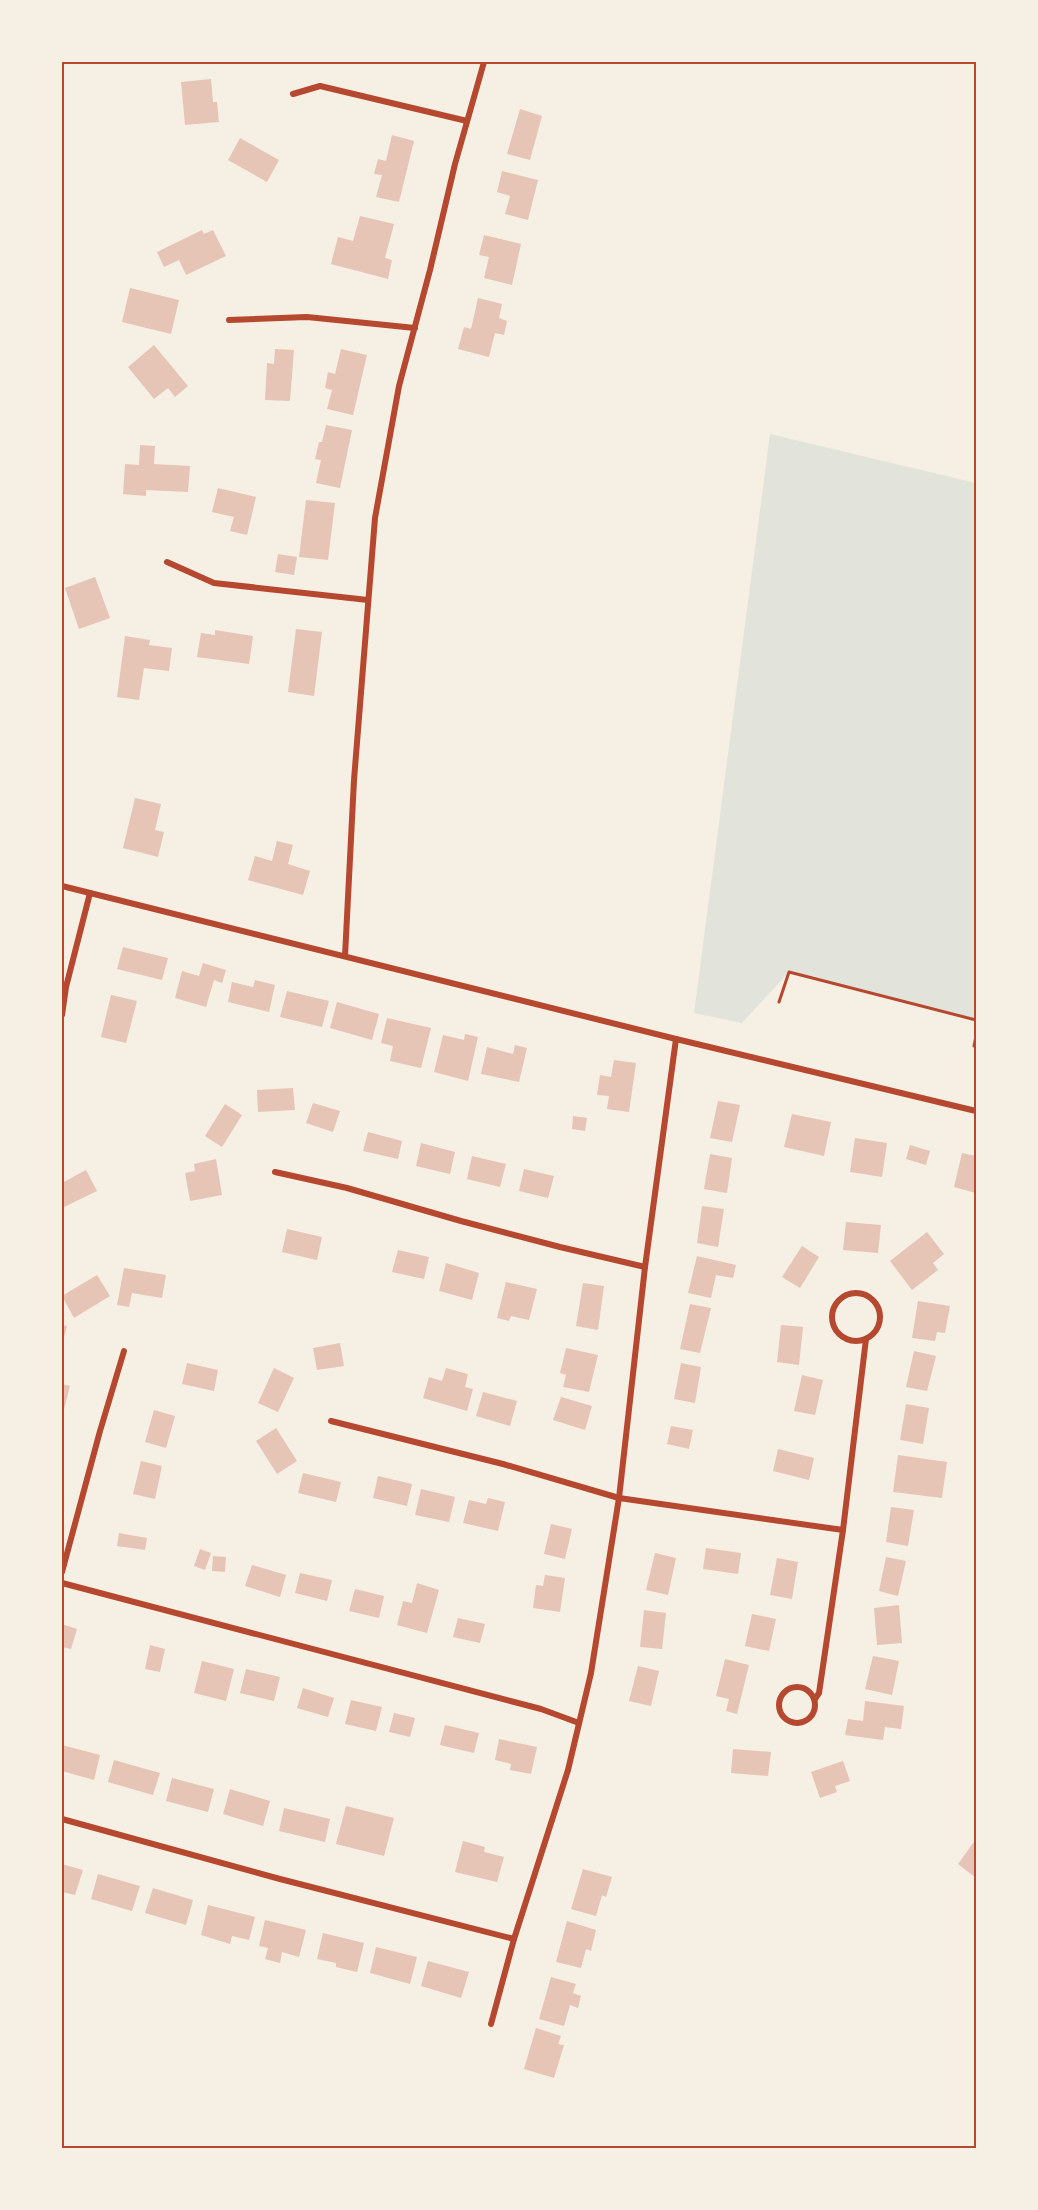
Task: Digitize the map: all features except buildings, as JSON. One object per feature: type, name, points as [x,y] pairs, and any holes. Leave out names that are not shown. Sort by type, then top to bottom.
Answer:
[{"type":"street","points":[[345,956],[354,780],[375,518],[389,433],[483,62]]},
{"type":"street","points":[[293,94],[320,86],[467,121]]},
{"type":"street","points":[[229,320],[307,317],[415,328]]},
{"type":"street","points":[[167,562],[213,583],[368,600]]},
{"type":"street","points":[[62,886],[976,1111]]},
{"type":"street","points":[[62,1015],[66,987],[90,893]]},
{"type":"street","points":[[491,2024],[514,1939],[568,1770],[591,1673],[619,1498],[645,1267],[676,1039]]},
{"type":"street","points":[[274,1172],[347,1188],[560,1247],[645,1267]]},
{"type":"street","points":[[815,1699],[807,1689],[795,1686],[789,1688],[780,1696],[781,1714],[790,1722],[802,1723],[812,1716],[816,1705],[815,1699],[819,1693],[843,1530],[866,1340],[877,1329],[880,1314],[878,1307],[867,1296],[860,1293],[844,1296],[833,1308],[832,1325],[843,1338],[850,1341],[866,1340]]},
{"type":"street","points":[[62,1572],[124,1351]]},
{"type":"street","points":[[330,1421],[503,1464],[619,1498],[843,1530]]},
{"type":"street","points":[[62,1583],[541,1709],[579,1723]]},
{"type":"street","points":[[62,1819],[280,1879],[514,1939]]},
{"type":"path","points":[[779,1002],[789,972],[976,1020]]},
{"type":"path","points":[[974,1046],[976,1036]]},
{"type":"shaded area","points":[[770,434],[976,483],[976,1020],[789,972],[742,1023],[694,1013]]}]
